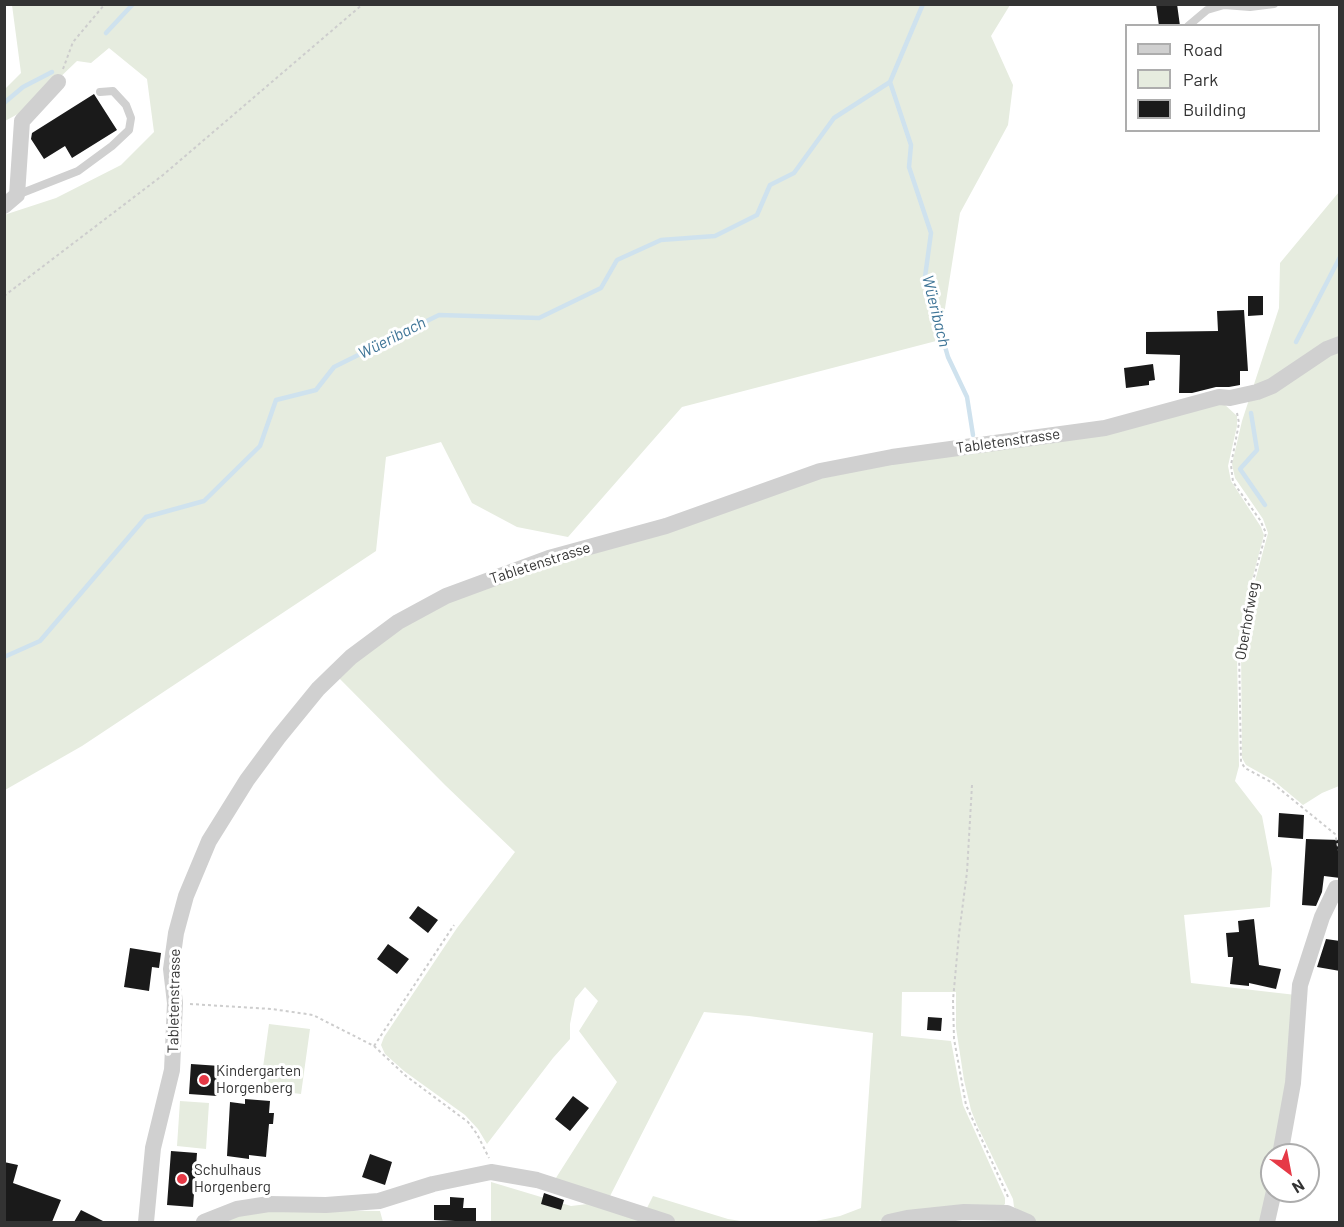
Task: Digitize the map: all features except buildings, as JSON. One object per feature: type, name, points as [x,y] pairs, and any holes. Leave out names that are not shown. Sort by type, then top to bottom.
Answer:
[{"type":"street","points":[[11,200],[22,121],[58,82]]},
{"type":"street","name":"Tabletenstrasse","points":[[146,1222],[153,1148],[172,1070],[175,1003],[171,969],[176,933],[186,896],[209,841],[247,780],[318,689],[351,657],[398,622],[446,596],[549,558],[666,526],[820,471],[892,457],[1105,428],[1219,397],[1244,395],[1265,389],[1340,344]]},
{"type":"street","points":[[1282,1143],[1293,1083],[1300,985],[1322,917],[1338,888]]},
{"type":"street","points":[[204,1222],[237,1209],[269,1204],[326,1205],[379,1201],[433,1184],[491,1172],[537,1180],[667,1222]]},
{"type":"street","points":[[1267,1222],[1271,1203]]},
{"type":"street","points":[[889,1222],[964,1212],[1007,1213],[1028,1222]]},
{"type":"lane","points":[[1190,24],[1207,10],[1224,5],[1250,7],[1274,4]]},
{"type":"lane","points":[[11,200],[78,171],[112,146],[129,130],[131,118],[126,105],[113,90],[100,92]]},
{"type":"path","points":[[58,82],[73,42],[105,4]]},
{"type":"path","points":[[4,296],[163,176],[363,4]]},
{"type":"path","name":"Oberhofweg","points":[[1219,397],[1236,411],[1238,417],[1231,465],[1233,482],[1260,520],[1266,533],[1251,588],[1239,650],[1241,762],[1245,768],[1271,782],[1335,834],[1340,855]]},
{"type":"path","points":[[972,785],[967,872],[953,1000],[954,1039],[966,1105],[1009,1198],[1010,1206],[1007,1213]]},
{"type":"path","points":[[374,1047],[454,925]]},
{"type":"path","points":[[175,1003],[272,1009],[313,1015],[374,1047],[406,1076],[468,1122],[490,1161],[491,1172]]},
{"type":"green space","points":[[12,5],[1010,5],[991,36],[1013,85],[1008,125],[960,213],[940,340],[682,407],[568,537],[517,527],[472,503],[441,442],[386,457],[376,551],[82,746],[5,790],[4,215],[56,198],[121,165],[154,132],[147,79],[109,48],[91,63],[77,61],[27,109],[5,121],[5,89],[21,73]]},
{"type":"green space","points":[[1339,192],[1339,786],[1303,805],[1273,780],[1246,765],[1242,758],[1241,649],[1254,585],[1268,533],[1263,519],[1235,478],[1232,464],[1242,421],[1279,308],[1280,263]]},
{"type":"green space","points":[[1223,403],[1237,416],[1228,466],[1231,481],[1264,535],[1243,613],[1237,651],[1239,766],[1235,781],[1262,816],[1272,869],[1270,907],[1184,915],[1191,983],[1296,995],[1278,1143],[1260,1143],[1260,1203],[1268,1203],[1265,1222],[1035,1222],[1014,1207],[1013,1199],[971,1110],[956,1028],[956,992],[902,992],[901,1036],[951,1041],[963,1105],[1005,1198],[1005,1204],[1000,1209],[910,1214],[874,1222],[811,1222],[840,1216],[861,1208],[873,1033],[704,1012],[608,1200],[554,1181],[617,1082],[579,1031],[598,1001],[585,987],[575,999],[570,1024],[570,1039],[487,1144],[478,1129],[465,1115],[404,1071],[385,1054],[381,1045],[384,1037],[457,928],[515,852],[336,675],[377,641],[459,594],[820,476]]},
{"type":"green space","points":[[269,1024],[310,1029],[301,1094],[260,1089]]},
{"type":"green space","points":[[180,1101],[209,1103],[206,1149],[177,1146]]},
{"type":"green space","points":[[491,1182],[571,1206],[596,1203],[656,1222],[491,1222]]},
{"type":"green space","points":[[653,1196],[728,1219],[747,1222],[677,1222],[645,1212]]},
{"type":"green space","points":[[270,1210],[380,1211],[383,1222],[218,1222],[233,1214]]},
{"type":"waterway","points":[[106,33],[133,4]]},
{"type":"waterway","name":"Wüeribach","points":[[4,657],[40,641],[146,517],[204,501],[260,446],[276,400],[316,390],[334,367],[439,315],[539,318],[601,288],[617,260],[661,240],[715,236],[757,215],[770,185],[794,173],[834,118],[890,82],[923,4]]},
{"type":"waterway","points":[[4,103],[23,87],[52,72]]},
{"type":"waterway","name":"Wüeribach","points":[[890,82],[911,145],[909,167],[931,233],[925,277],[948,357],[967,397],[973,435]]},
{"type":"waterway","points":[[1296,342],[1340,257]]},
{"type":"waterway","points":[[1251,413],[1257,450],[1240,469],[1265,505]]},
{"type":"place","name":"Kindergarten Horgenberg","points":[[204,1080]]},
{"type":"place","name":"Schulhaus Horgenberg","points":[[182,1179]]}]
